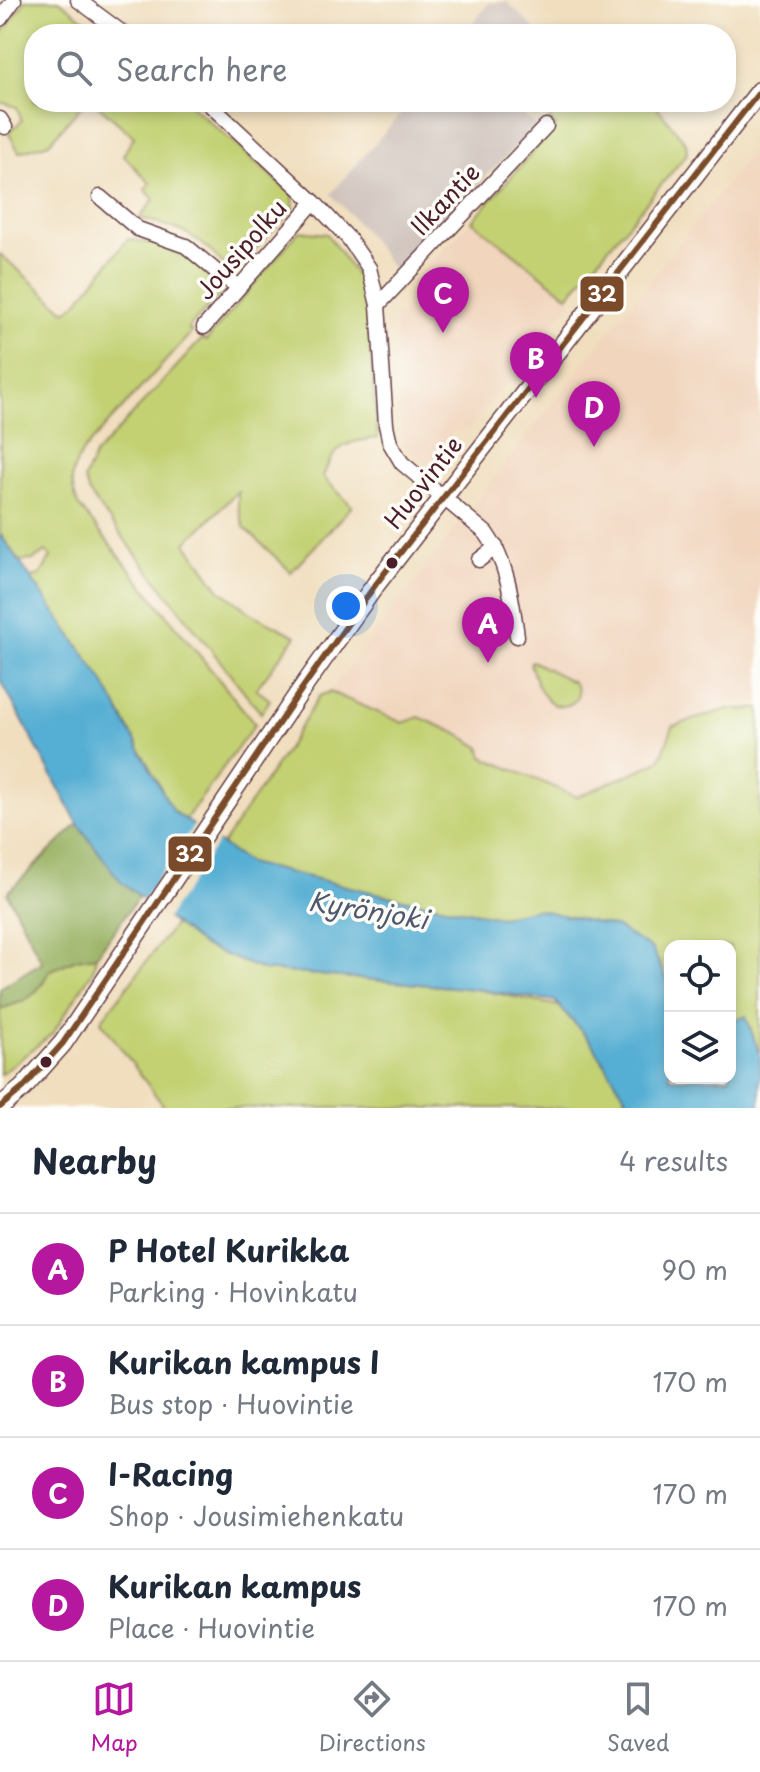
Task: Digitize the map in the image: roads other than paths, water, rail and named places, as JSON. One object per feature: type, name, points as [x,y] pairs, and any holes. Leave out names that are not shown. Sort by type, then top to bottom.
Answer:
[{"type":"main road","name":"Huovintie","points":[[0,1107],[23,1088],[63,1043],[376,584],[760,91]]},
{"type":"street","points":[[0,19],[14,0]]},
{"type":"street","points":[[78,0],[110,24]]},
{"type":"street","points":[[218,112],[314,202],[362,257],[375,287],[378,305],[386,425],[390,443],[402,463],[486,533],[496,547],[505,572],[517,636]]},
{"type":"street","name":"Ilkantie","points":[[378,305],[546,126]]},
{"type":"street","points":[[100,197],[138,229],[186,246],[224,278],[239,286]]},
{"type":"street","name":"Jousipolku","points":[[204,327],[314,202]]},
{"type":"street","points":[[479,560],[496,547]]},
{"type":"water","name":"Kyrönjoki","points":[[0,534],[102,679],[173,811],[248,863],[397,898],[500,917],[536,909],[616,927],[652,949],[664,974],[664,1084],[736,1084],[736,1020],[746,1016],[760,1055],[760,1108],[630,1108],[591,1042],[555,1001],[474,989],[263,970],[203,946],[121,882],[78,824],[0,679]]},
{"type":"place","name":"I-Racing","points":[[443,333]]},
{"type":"place","name":"Kurikan kampus I","points":[[536,398]]},
{"type":"place","name":"Kurikan kampus","points":[[594,447]]},
{"type":"place","name":"P Hotel Kurikka","points":[[488,663]]}]
